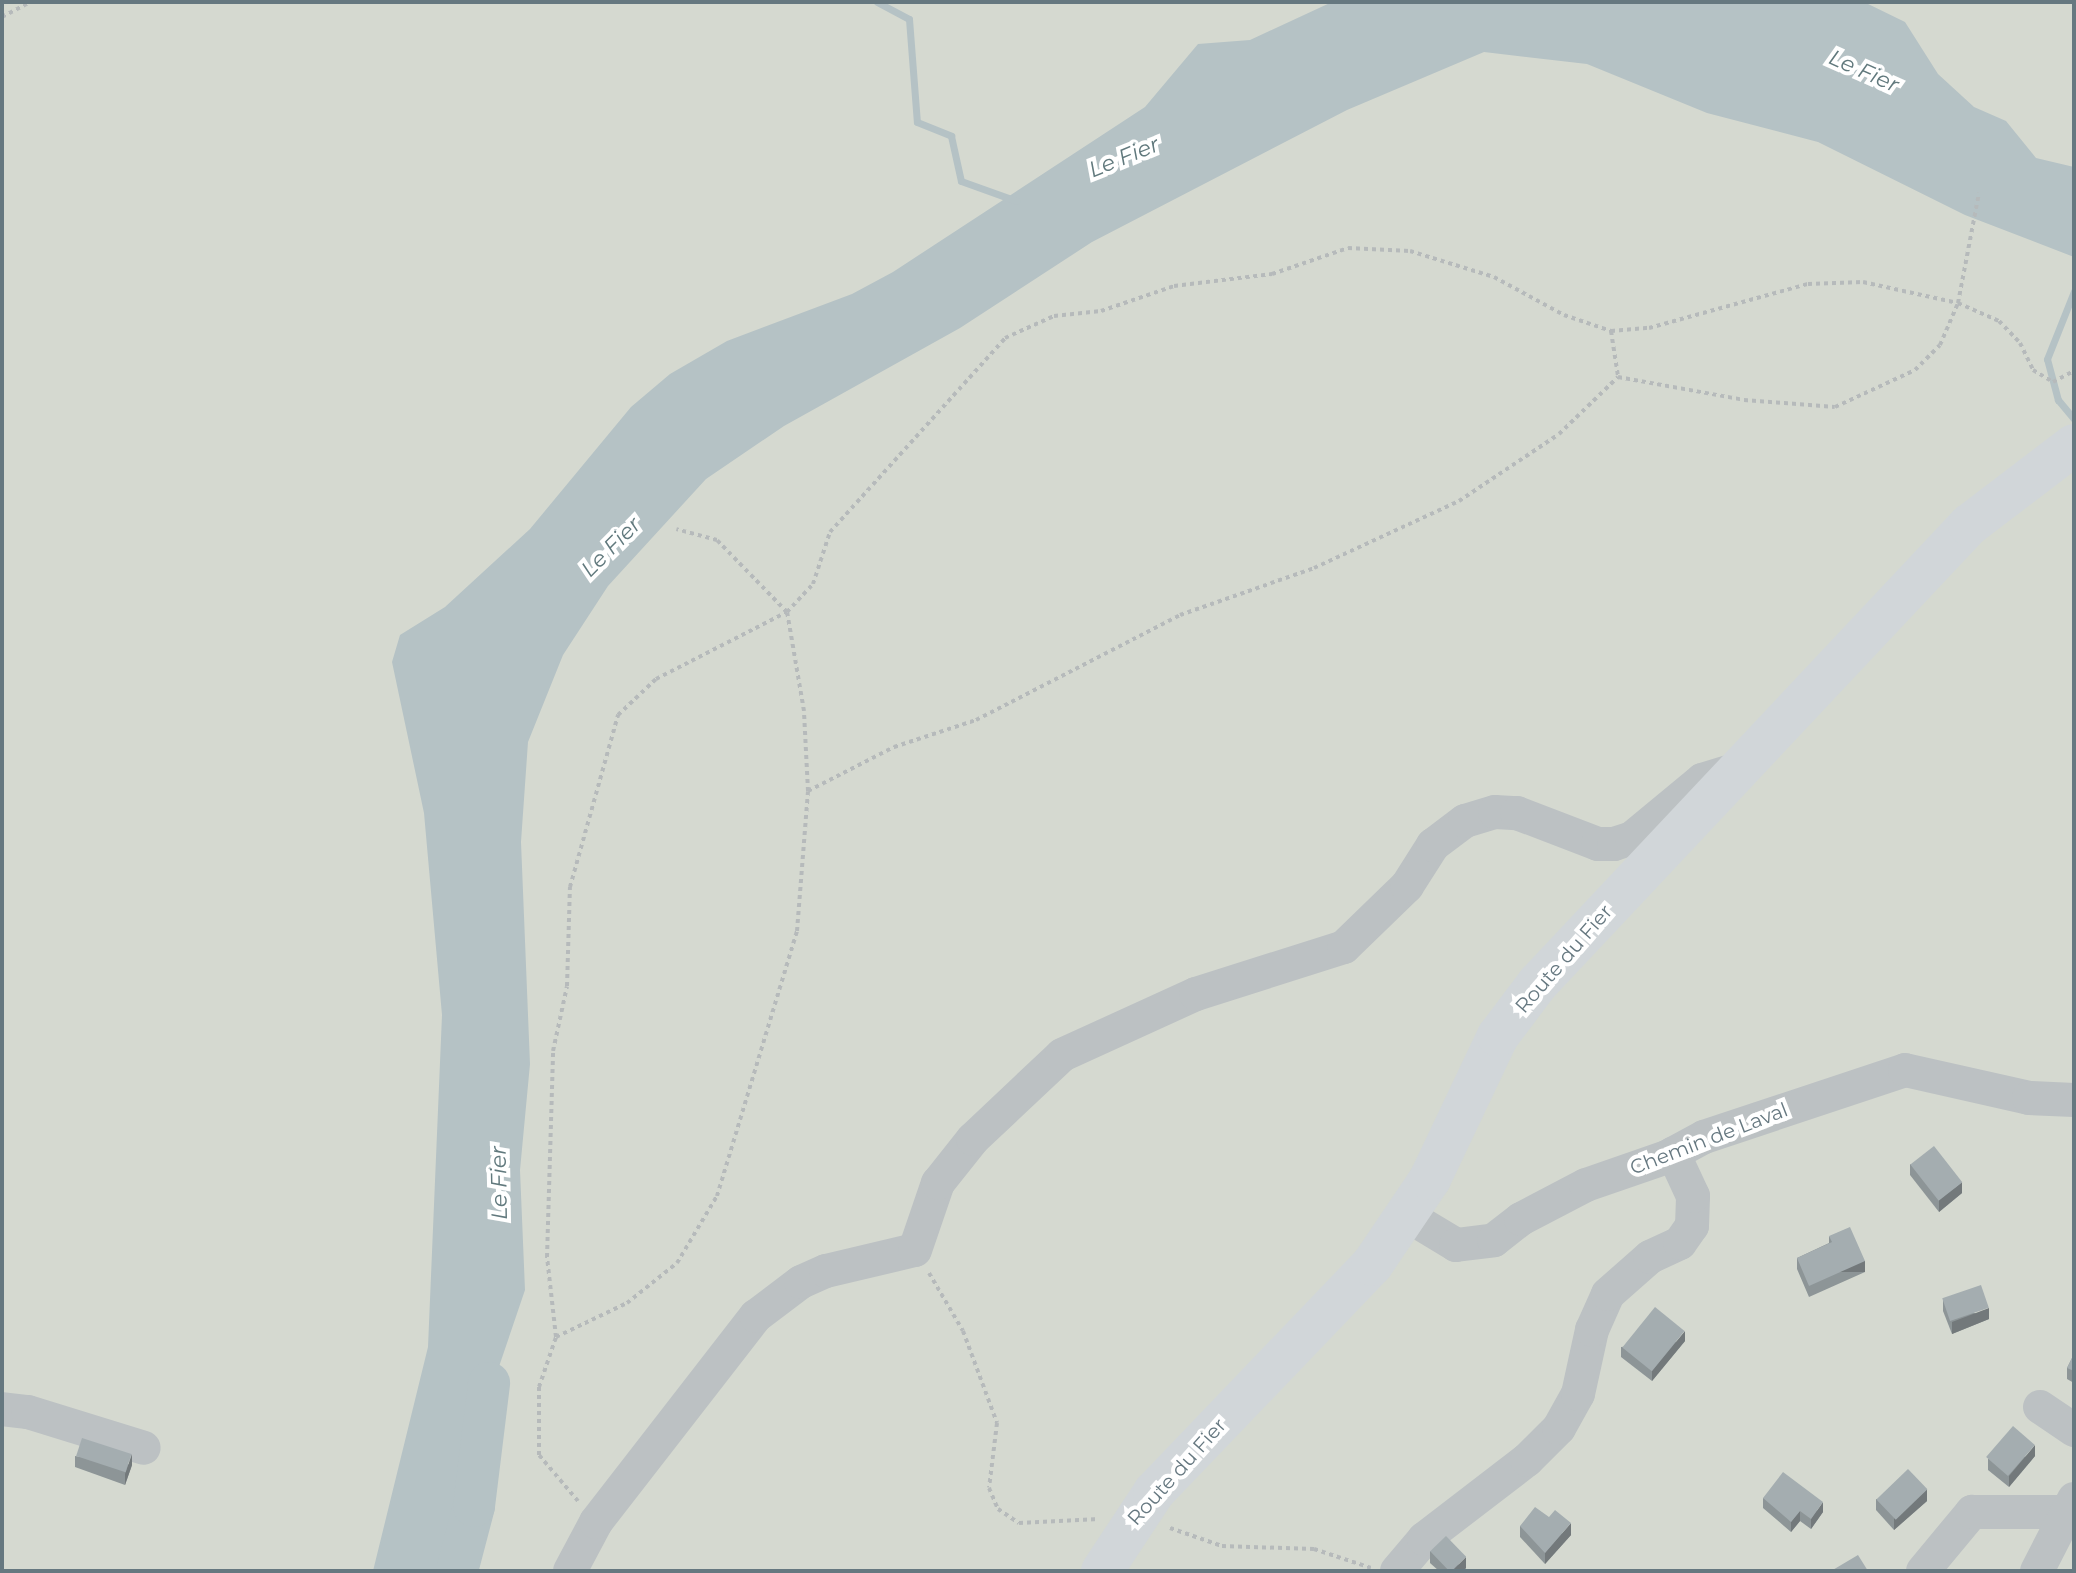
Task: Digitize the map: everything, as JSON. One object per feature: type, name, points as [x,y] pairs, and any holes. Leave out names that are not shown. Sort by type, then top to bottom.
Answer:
[{"type":"main road","name":"Route du Fier","points":[[1102,1571],[1134,1517],[1372,1265],[1408,1216],[1498,1036],[1530,993],[1969,525],[2074,445]]},
{"type":"street","points":[[570,1571],[596,1522],[756,1316],[801,1282],[826,1271],[915,1250],[938,1183],[973,1139],[1062,1055],[1196,994],[1344,947],[1407,886],[1433,845],[1465,821],[1495,812],[1517,813],[1598,844],[1614,844],[1632,838],[1702,780],[1741,768]]},
{"type":"street","name":"Chemin de Laval","points":[[1408,1216],[1456,1245],[1494,1240],[1521,1219],[1586,1185],[1673,1153],[1704,1137],[1905,1070],[2029,1098],[2074,1100]]},
{"type":"street","points":[[1397,1571],[1424,1539],[1527,1460],[1559,1428],[1578,1394],[1592,1330],[1608,1294],[1650,1257],[1680,1243],[1692,1226],[1693,1196],[1673,1153]]},
{"type":"street","points":[[2040,1407],[2074,1430]]},
{"type":"street","points":[[2,1409],[28,1412],[144,1448]]},
{"type":"street","points":[[1923,1571],[1972,1512],[2071,1506]]},
{"type":"street","points":[[2037,1571],[2071,1506]]},
{"type":"path","points":[[2,17],[30,2]]},
{"type":"path","points":[[1037,2],[1064,2]]},
{"type":"path","points":[[1618,377],[1744,400],[1835,407],[1915,370],[1940,345],[1958,303],[1979,193]]},
{"type":"path","points":[[596,1522],[539,1455],[539,1387],[556,1337],[547,1257],[553,1051],[567,986],[570,887],[618,715],[656,679],[787,612],[813,584],[830,532],[1005,338],[1054,316],[1101,311],[1174,286],[1272,274],[1348,248],[1410,251],[1494,277],[1564,315],[1611,331],[1649,328],[1808,284],[1863,282],[1958,303],[1999,321],[2020,343],[2033,370],[2053,382],[2074,371]]},
{"type":"path","points":[[1611,331],[1618,377]]},
{"type":"path","points":[[808,791],[894,747],[976,720],[1180,615],[1314,568],[1459,501],[1559,434],[1618,377]]},
{"type":"path","points":[[556,1337],[627,1303],[677,1263],[717,1196],[797,931],[808,791],[804,711],[787,612],[717,540],[676,529]]},
{"type":"path","points":[[915,1250],[963,1331],[997,1423],[989,1488],[998,1509],[1019,1523],[1134,1517],[1222,1546],[1314,1549],[1381,1571]]},
{"type":"shaded area","points":[[2,2],[2074,2],[2074,1571],[2,1571]]},
{"type":"water","points":[[1332,2],[1864,2],[1905,22],[1938,74],[1974,107],[2006,121],[2036,158],[2074,167],[2074,257],[1965,215],[1818,142],[1707,113],[1587,64],[1484,52],[1347,110],[1092,242],[960,328],[784,426],[706,479],[608,586],[563,655],[528,742],[521,842],[530,1064],[520,1170],[525,1290],[488,1399],[455,1571],[373,1571],[428,1347],[442,1015],[424,813],[392,662],[400,635],[445,607],[530,529],[631,407],[670,374],[727,341],[852,294],[893,272],[1145,107],[1198,44],[1250,40]]},
{"type":"building","points":[[1934,1146],[1962,1182],[1939,1201],[1910,1164]]},
{"type":"building","points":[[1850,1227],[1865,1261],[1809,1286],[1797,1258],[1832,1242],[1829,1236]]},
{"type":"building","points":[[1981,1285],[1989,1308],[1950,1321],[1942,1298]]},
{"type":"building","points":[[1655,1307],[1685,1331],[1652,1371],[1622,1347]]},
{"type":"building","points":[[2074,1354],[2074,1371],[2067,1368]]},
{"type":"building","points":[[2013,1426],[2035,1445],[2008,1476],[1986,1457]]},
{"type":"building","points":[[82,1438],[131,1454],[126,1472],[76,1456]]},
{"type":"building","points":[[1908,1469],[1927,1489],[1896,1520],[1876,1500]]},
{"type":"building","points":[[1783,1472],[1823,1502],[1811,1519],[1800,1511],[1791,1522],[1763,1498]]},
{"type":"building","points":[[1535,1507],[1549,1517],[1555,1510],[1571,1523],[1545,1553],[1520,1526]]},
{"type":"building","points":[[1446,1536],[1466,1557],[1449,1571],[1430,1551]]},
{"type":"building","points":[[1858,1555],[1868,1571],[1831,1571]]},
{"type":"waterway","points":[[877,2],[909,19],[917,122],[951,136],[961,181],[1017,201]]},
{"type":"waterway","points":[[2074,291],[2047,359],[2058,400],[2074,419]]},
{"type":"waterway","name":"Le Fier","points":[[457,1571],[474,1506],[489,1383]]}]
